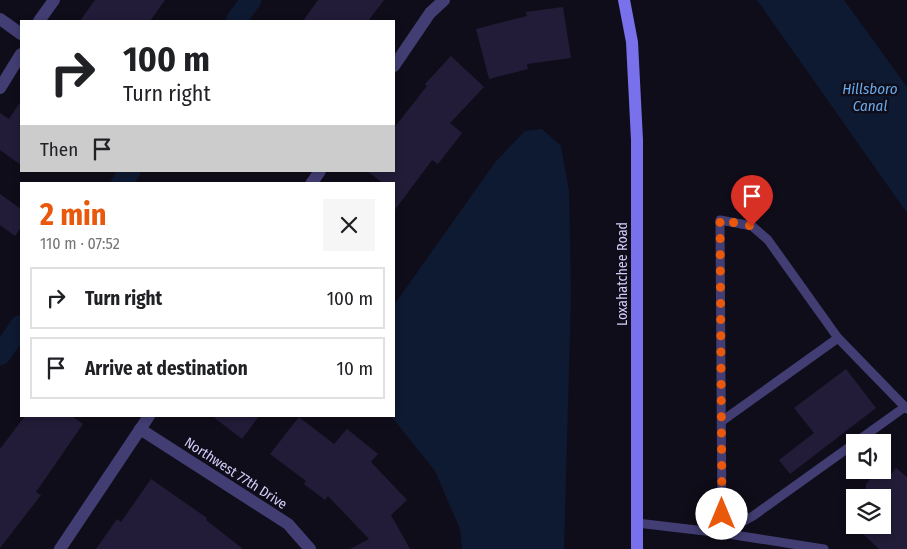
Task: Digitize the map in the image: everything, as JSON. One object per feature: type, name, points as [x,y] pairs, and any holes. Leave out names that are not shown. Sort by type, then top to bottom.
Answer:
[{"type":"main road","name":"Loxahatchee Road","points":[[624,0],[632,42],[637,140],[637,549]]},
{"type":"street","points":[[40,20],[54,0]]},
{"type":"street","points":[[395,65],[430,13],[444,0]]},
{"type":"street","points":[[0,19],[20,33]]},
{"type":"street","points":[[0,88],[20,56]]},
{"type":"street","points":[[60,549],[148,417]]},
{"type":"street","name":"Northwest 77th Drive","points":[[140,429],[288,524],[310,549]]},
{"type":"lane","points":[[722,533],[720,220],[752,226],[768,240],[838,338],[906,408],[868,434]]},
{"type":"lane","points":[[722,421],[838,338]]},
{"type":"lane","points":[[722,533],[753,516],[846,449]]},
{"type":"lane","points":[[637,524],[722,533],[824,549]]},
{"type":"water","name":"Hillsboro Canal","points":[[757,0],[844,0],[907,87],[907,213]]},
{"type":"water","points":[[542,129],[561,146],[569,191],[571,295],[564,549],[462,549],[460,529],[435,471],[392,417],[395,417],[395,304],[496,161],[525,131]]},
{"type":"building","points":[[95,0],[165,0],[151,20],[81,20]]},
{"type":"building","points":[[318,0],[384,0],[369,20],[304,20]]},
{"type":"building","points":[[563,7],[571,58],[527,64],[528,69],[489,79],[476,29],[527,16],[526,12]]},
{"type":"building","points":[[451,56],[484,87],[450,123],[462,133],[438,164],[432,160],[395,210],[395,182],[381,182],[368,172],[395,172],[395,127],[427,86],[425,84]]},
{"type":"building","points":[[20,102],[20,164],[0,150],[0,113],[9,119]]},
{"type":"building","points":[[0,194],[20,208],[20,228],[15,236],[0,225]]},
{"type":"building","points":[[846,369],[876,408],[790,474],[779,460],[814,433],[794,408]]},
{"type":"building","points":[[24,417],[73,417],[83,424],[36,492],[41,495],[0,548],[0,449]]},
{"type":"building","points":[[213,417],[258,417],[242,439]]},
{"type":"building","points":[[299,417],[334,444],[347,429],[378,454],[371,462],[407,500],[391,515],[410,549],[350,549],[369,539],[328,496],[325,500],[304,484],[306,481],[270,454]]},
{"type":"building","points":[[896,468],[907,477],[907,549],[879,549],[863,534],[891,534],[891,489],[866,489],[866,484],[870,479],[891,479],[891,474]]},
{"type":"building","points":[[151,479],[207,518],[206,520],[243,549],[96,549],[117,519],[121,522]]},
{"type":"waterway","points":[[237,20],[251,0]]},
{"type":"waterway","points":[[122,182],[129,172]]},
{"type":"waterway","points":[[0,355],[20,326]]},
{"type":"route","points":[[722,514],[720,220],[752,226]]}]
